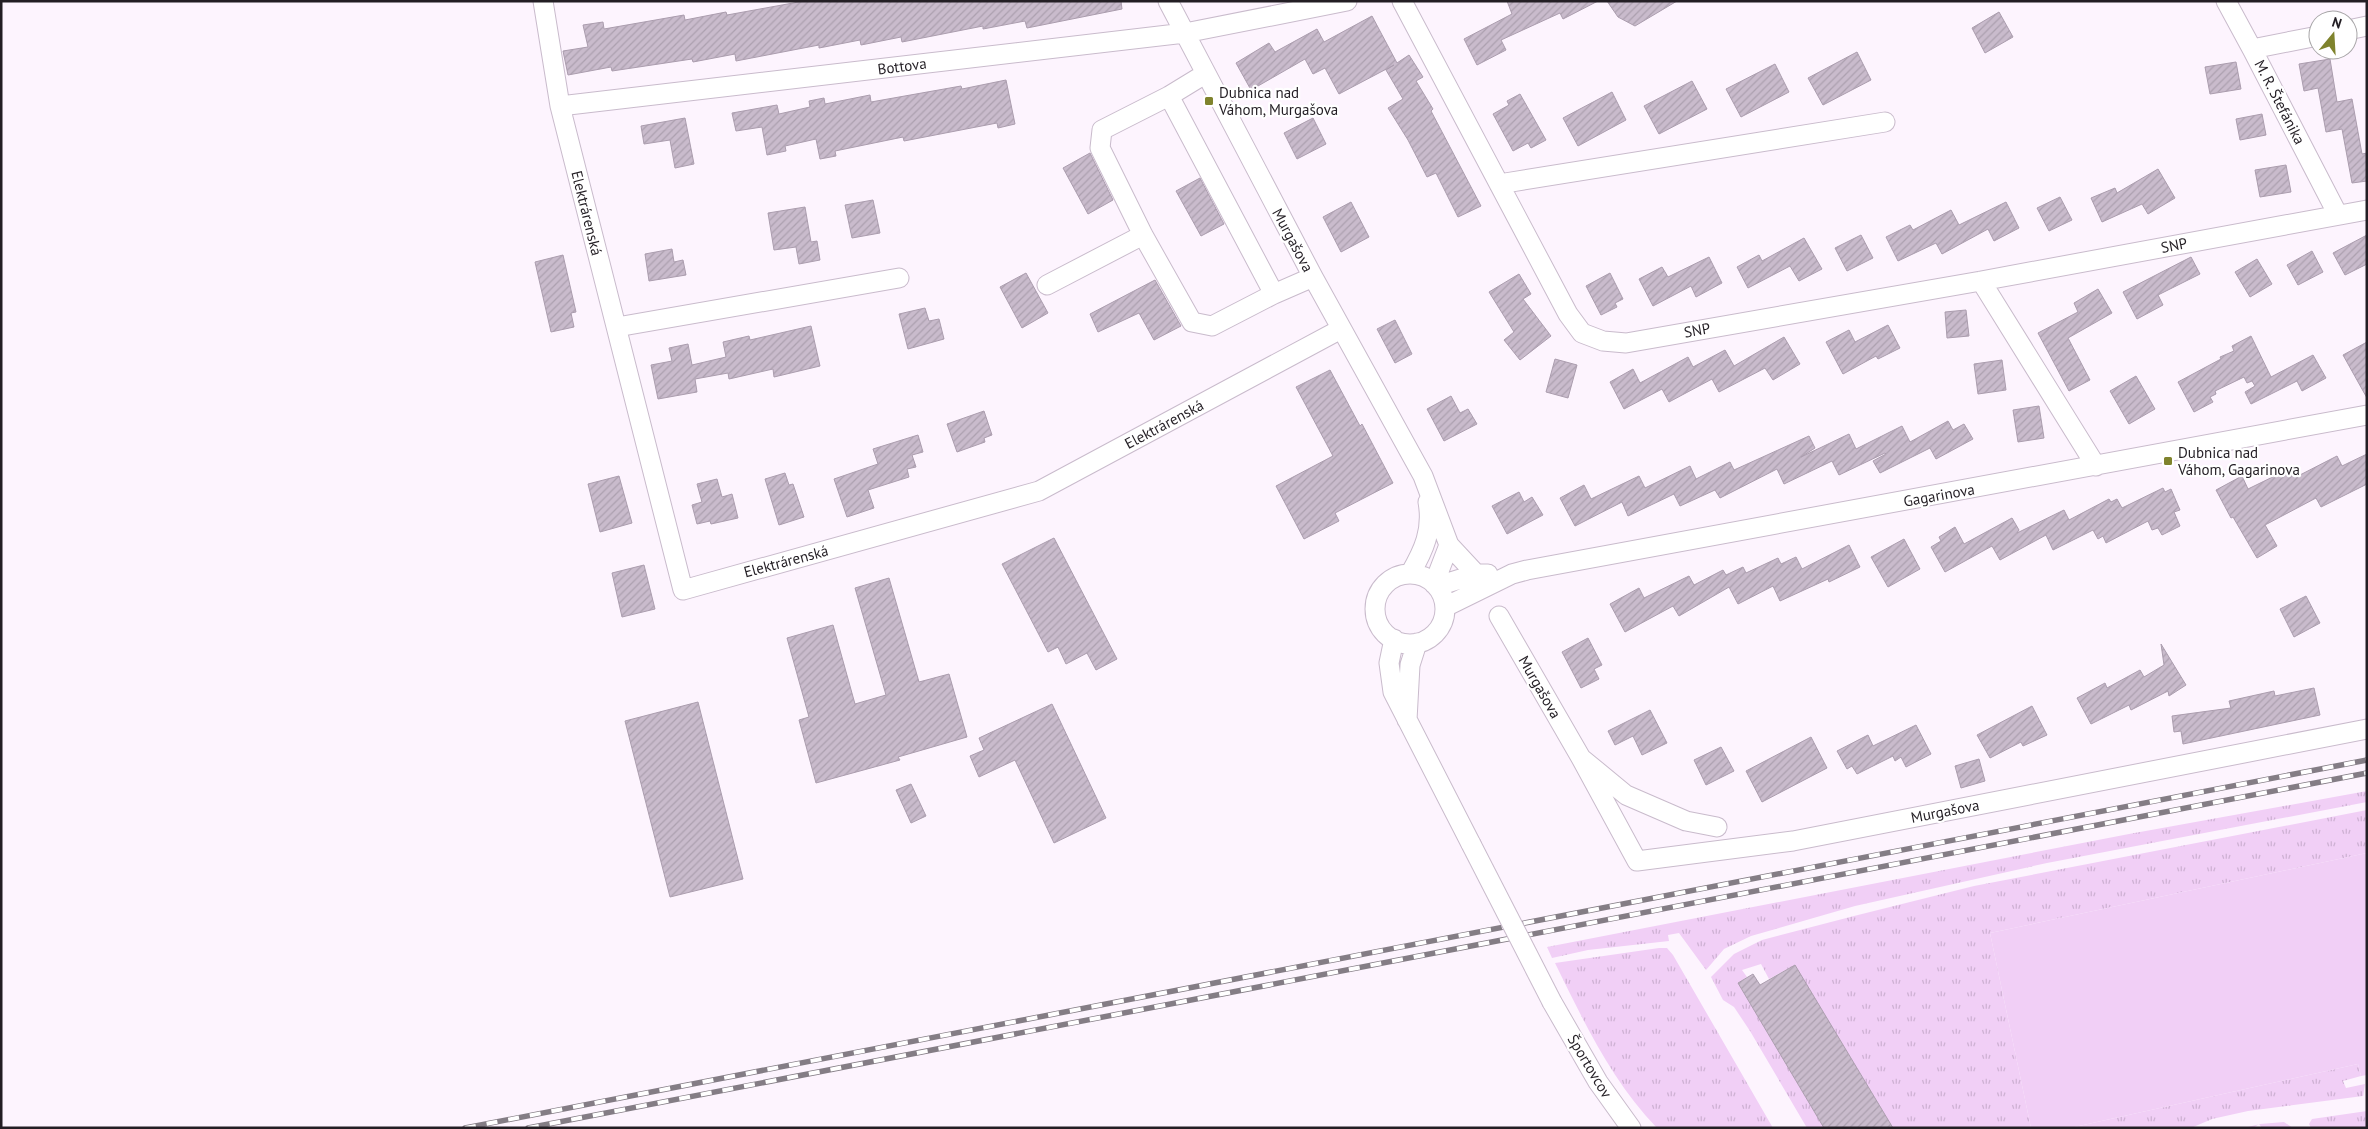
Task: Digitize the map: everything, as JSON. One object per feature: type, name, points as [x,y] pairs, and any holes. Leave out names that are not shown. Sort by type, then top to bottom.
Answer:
[{"type":"street","points":[[543,1],[560,106]]},
{"type":"street","name":"Murgašova","points":[[1168,1],[1313,278],[1423,476],[1449,545],[1476,574]]},
{"type":"street","name":"Bottova","points":[[560,106],[1185,33],[1346,1]]},
{"type":"street","name":"SNP","points":[[1402,1],[1568,314],[1582,333],[1603,341],[1626,342],[1980,281],[2367,210]]},
{"type":"street","points":[[2226,1],[2252,49]]},
{"type":"street","name":"M. R. Štefánika","points":[[2308,38],[2252,49],[2338,215]]},
{"type":"street","points":[[1206,74],[1169,96],[1102,130],[1100,148],[1142,234],[1192,322],[1212,326],[1274,294],[1313,278]]},
{"type":"street","points":[[1169,96],[1274,294]]},
{"type":"street","name":"Elektrárenská","points":[[560,106],[683,590],[1039,491],[1341,329]]},
{"type":"street","points":[[1499,184],[1886,122]]},
{"type":"street","points":[[1047,285],[1142,234]]},
{"type":"street","points":[[617,327],[899,278]]},
{"type":"street","points":[[1980,281],[2096,466]]},
{"type":"street","name":"Gagarinova","points":[[1436,585],[1476,574],[1512,574],[2367,415]]},
{"type":"street","name":"Murgašova","points":[[1410,574],[1422,553],[1428,536],[1431,518],[1423,476]]},
{"type":"street","points":[[1436,585],[1449,545]]},
{"type":"street","points":[[1410,574],[1420,575],[1436,585],[1445,607],[1444,617],[1435,634],[1417,643],[1405,643],[1394,639],[1384,632],[1378,622],[1376,604],[1383,586],[1391,580],[1410,574]]},
{"type":"street","name":"Gagarinova","points":[[1445,607],[1512,574]]},
{"type":"street","name":"Murgašova","points":[[1499,616],[1581,758],[1637,861],[1792,841],[2367,729]]},
{"type":"street","name":"Športovcov","points":[[1394,639],[1390,662],[1393,692],[1407,722],[1552,1002],[1598,1082],[1631,1128]]},
{"type":"street","points":[[1407,722],[1410,665],[1417,643]]},
{"type":"street","name":"Murgašova","points":[[1581,758],[1626,795],[1686,821],[1717,827]]},
{"type":"green space","points":[[2367,791],[2367,802],[2047,863],[1855,906],[1751,936],[1724,949],[1706,970],[1679,933],[1668,935],[1669,941],[1588,950],[1552,958],[1547,947],[2129,834]]},
{"type":"green space","points":[[2367,810],[2367,853],[1990,933],[2031,1128],[1893,1128],[1795,965],[1769,979],[1761,964],[1742,970],[1747,977],[1738,983],[1824,1128],[1807,1128],[1750,1031],[1734,1007],[1723,1000],[1711,977],[1734,954],[1762,940],[1854,916],[1974,886]]},
{"type":"green space","points":[[2367,853],[2367,1075],[2361,1076],[2358,1064],[2070,1128],[2031,1128],[1990,933]]},
{"type":"green space","points":[[1667,948],[1673,955],[1773,1128],[1657,1128],[1641,1110],[1612,1070],[1555,963]]},
{"type":"green space","points":[[2358,1064],[2361,1076],[2343,1081],[2346,1088],[2365,1084],[2363,1096],[2248,1111],[2212,1119],[2191,1128],[2070,1128]]},
{"type":"green space","points":[[2367,1111],[2367,1128],[2311,1128],[2309,1124],[2312,1119]]},
{"type":"green space","points":[[2284,1122],[2293,1128],[2262,1128],[2259,1124]]},
{"type":"green space","points":[[2258,1124],[2253,1128],[2244,1128]]},
{"type":"building","points":[[804,1],[1121,1],[1122,9],[1027,28],[1025,21],[983,29],[983,26],[902,42],[901,37],[861,45],[860,40],[819,48],[819,45],[736,61],[735,54],[693,62],[692,59],[612,71],[611,67],[568,75],[563,51],[588,47],[583,25],[603,22],[604,29],[684,15],[685,20],[726,12],[727,15]]},
{"type":"building","points":[[1507,1],[1598,1],[1563,19],[1560,13],[1501,40],[1506,50],[1477,65],[1464,39],[1512,14]]},
{"type":"building","points":[[1607,1],[1677,1],[1635,26],[1618,17]]},
{"type":"building","points":[[1999,12],[2013,37],[1985,53],[1972,28]]},
{"type":"building","points":[[1372,16],[1397,63],[1409,55],[1423,77],[1416,81],[1433,109],[1431,111],[1481,206],[1458,217],[1436,173],[1427,177],[1408,140],[1388,108],[1403,99],[1386,70],[1394,65],[1339,94],[1325,68],[1313,74],[1305,59],[1251,90],[1236,63],[1269,43],[1275,52],[1317,29],[1324,42]]},
{"type":"building","points":[[1857,52],[1871,80],[1823,105],[1808,78]]},
{"type":"building","points":[[2330,60],[2337,102],[2352,99],[2362,154],[2367,153],[2367,181],[2352,183],[2342,129],[2326,132],[2318,88],[2304,91],[2299,64]]},
{"type":"building","points":[[2236,62],[2241,89],[2210,94],[2205,67]]},
{"type":"building","points":[[1775,64],[1789,92],[1741,117],[1726,89]]},
{"type":"building","points":[[1006,80],[1015,124],[998,128],[997,123],[904,141],[903,137],[835,151],[836,156],[820,159],[816,139],[785,146],[786,151],[767,155],[762,127],[736,131],[732,113],[777,105],[779,114],[810,107],[809,101],[824,98],[825,104],[870,95],[871,102],[961,86],[962,89]]},
{"type":"building","points":[[1692,81],[1707,109],[1659,134],[1644,106]]},
{"type":"building","points":[[1612,92],[1626,120],[1578,146],[1563,118]]},
{"type":"building","points":[[1520,94],[1546,140],[1531,148],[1528,143],[1513,151],[1493,114],[1509,105],[1507,101]]},
{"type":"building","points":[[2262,114],[2266,135],[2240,140],[2236,119]]},
{"type":"building","points":[[685,118],[694,164],[675,168],[670,140],[644,144],[641,126]]},
{"type":"building","points":[[1313,118],[1326,144],[1297,159],[1284,133]]},
{"type":"building","points":[[1090,153],[1113,200],[1088,214],[1063,168]]},
{"type":"building","points":[[2286,165],[2291,192],[2260,197],[2255,170]]},
{"type":"building","points":[[2158,169],[2175,198],[2148,214],[2142,204],[2102,222],[2091,198],[2115,188],[2117,193]]},
{"type":"building","points":[[1200,178],[1224,224],[1201,236],[1176,191]]},
{"type":"building","points":[[2060,197],[2072,220],[2049,231],[2037,208]]},
{"type":"building","points":[[873,200],[880,233],[852,238],[845,205]]},
{"type":"building","points":[[1351,202],[1369,237],[1341,252],[1323,217]]},
{"type":"building","points":[[2006,202],[2019,228],[1994,241],[1988,229],[1942,254],[1936,243],[1898,261],[1886,237],[1910,225],[1913,230],[1951,210],[1959,225]]},
{"type":"building","points":[[805,207],[811,242],[817,241],[820,260],[799,264],[796,247],[774,250],[768,213]]},
{"type":"building","points":[[1861,235],[1873,258],[1847,271],[1835,248]]},
{"type":"building","points":[[2367,235],[2367,264],[2345,275],[2333,253]]},
{"type":"building","points":[[1804,238],[1822,269],[1799,281],[1790,266],[1748,288],[1737,267],[1759,255],[1762,261]]},
{"type":"building","points":[[672,249],[674,262],[683,260],[686,275],[649,281],[645,254]]},
{"type":"building","points":[[2312,251],[2323,272],[2298,285],[2287,265]]},
{"type":"building","points":[[563,255],[576,312],[571,313],[574,327],[551,332],[535,262]]},
{"type":"building","points":[[1709,257],[1722,283],[1696,297],[1691,286],[1653,306],[1639,279],[1662,267],[1668,277]]},
{"type":"building","points":[[2191,257],[2200,274],[2158,295],[2163,305],[2137,319],[2123,292]]},
{"type":"building","points":[[2257,259],[2272,284],[2250,297],[2235,272]]},
{"type":"building","points":[[1026,273],[1048,313],[1022,328],[1000,287]]},
{"type":"building","points":[[1610,273],[1623,299],[1615,303],[1617,307],[1601,315],[1586,286]]},
{"type":"building","points":[[1519,274],[1531,294],[1523,299],[1551,336],[1520,360],[1504,340],[1514,332],[1489,292]]},
{"type":"building","points":[[1155,280],[1181,326],[1154,340],[1139,313],[1098,332],[1090,314]]},
{"type":"building","points":[[2098,289],[2112,313],[2068,338],[2090,380],[2069,391],[2038,333],[2078,312],[2074,303]]},
{"type":"building","points":[[925,308],[929,321],[939,319],[944,339],[908,349],[899,314]]},
{"type":"building","points":[[1966,310],[1969,336],[1947,338],[1945,312]]},
{"type":"building","points":[[1395,320],[1412,354],[1395,363],[1377,329]]},
{"type":"building","points":[[1888,325],[1900,348],[1878,359],[1876,356],[1843,374],[1826,342],[1849,330],[1855,342]]},
{"type":"building","points":[[811,326],[820,366],[774,377],[773,369],[729,379],[728,373],[695,379],[697,392],[658,399],[651,365],[672,361],[669,348],[688,344],[692,365],[726,357],[723,342],[749,336],[750,340]]},
{"type":"building","points":[[2251,336],[2271,377],[2313,355],[2326,378],[2302,391],[2297,381],[2251,404],[2245,392],[2255,386],[2252,381],[2247,383],[2244,377],[2215,391],[2216,394],[2210,397],[2213,402],[2194,412],[2178,382],[2221,359],[2220,357],[2234,351],[2232,346]]},
{"type":"building","points":[[1784,337],[1800,364],[1773,380],[1765,368],[1719,392],[1712,379],[1669,402],[1662,389],[1624,409],[1610,382],[1633,369],[1640,383],[1688,357],[1693,367],[1725,350],[1734,366]]},
{"type":"building","points":[[2367,342],[2367,398],[2343,355]]},
{"type":"building","points":[[1555,359],[1577,365],[1568,398],[1546,392]]},
{"type":"building","points":[[2002,360],[2006,390],[1978,394],[1974,364]]},
{"type":"building","points":[[1330,370],[1360,426],[1362,424],[1393,483],[1335,513],[1339,521],[1304,539],[1276,486],[1333,456],[1296,387]]},
{"type":"building","points":[[2136,376],[2155,409],[2129,424],[2110,391]]},
{"type":"building","points":[[1451,396],[1460,413],[1468,409],[1477,424],[1444,441],[1427,409]]},
{"type":"building","points":[[2039,406],[2044,438],[2018,442],[2013,410]]},
{"type":"building","points":[[984,411],[992,435],[984,438],[985,442],[957,452],[947,424]]},
{"type":"building","points":[[1948,421],[1953,430],[1964,424],[1973,439],[1936,459],[1930,448],[1880,473],[1873,461],[1885,453],[1839,475],[1832,461],[1784,484],[1777,469],[1720,498],[1715,490],[1680,506],[1674,494],[1628,516],[1622,502],[1575,526],[1560,498],[1584,485],[1591,499],[1639,476],[1645,488],[1690,466],[1696,479],[1730,462],[1734,470],[1809,436],[1815,448],[1801,457],[1849,434],[1856,449],[1902,426],[1910,442]]},
{"type":"building","points":[[918,435],[923,452],[912,455],[916,467],[907,469],[909,477],[868,490],[874,508],[847,517],[834,479],[878,464],[873,449]]},
{"type":"building","points":[[2367,454],[2367,484],[2321,507],[2316,498],[2265,525],[2277,546],[2257,558],[2233,517],[2231,518],[2216,490],[2242,476],[2248,489],[2293,467],[2298,476],[2337,456],[2342,466]]},
{"type":"building","points":[[785,473],[789,485],[793,484],[804,517],[779,525],[765,479]]},
{"type":"building","points":[[619,476],[632,523],[600,532],[588,484]]},
{"type":"building","points":[[717,479],[722,497],[732,494],[738,518],[711,524],[710,521],[697,524],[692,505],[702,502],[697,484]]},
{"type":"building","points":[[2163,488],[2165,492],[2171,489],[2180,510],[2174,512],[2180,526],[2162,535],[2158,528],[2152,530],[2148,521],[2106,543],[2103,536],[2098,539],[2093,530],[2053,550],[2046,535],[2000,560],[1992,546],[1945,572],[1931,547],[1941,541],[1939,537],[1955,527],[1964,544],[2012,518],[2019,530],[2017,533],[2064,510],[2069,520],[2109,499],[2111,502],[2117,499],[2122,508]]},
{"type":"building","points":[[1519,492],[1524,502],[1532,497],[1543,515],[1507,534],[1492,506]]},
{"type":"building","points":[[1054,538],[1117,659],[1096,670],[1087,653],[1066,664],[1058,647],[1048,652],[1002,564]]},
{"type":"building","points":[[1904,539],[1920,569],[1888,587],[1871,557]]},
{"type":"building","points":[[1849,545],[1860,567],[1829,582],[1828,579],[1780,601],[1773,586],[1738,604],[1729,587],[1679,616],[1673,606],[1625,632],[1610,604],[1639,588],[1644,598],[1689,576],[1694,585],[1723,570],[1726,575],[1743,567],[1746,573],[1778,558],[1781,564],[1796,557],[1802,569]]},
{"type":"building","points":[[644,565],[655,609],[622,617],[612,573]]},
{"type":"building","points":[[889,578],[919,682],[949,674],[967,737],[898,757],[900,760],[816,783],[799,720],[809,717],[787,638],[833,625],[855,704],[886,695],[855,588]]},
{"type":"building","points":[[2306,596],[2320,623],[2294,637],[2280,609]]},
{"type":"building","points":[[1588,638],[1602,665],[1594,669],[1599,679],[1581,688],[1562,652]]},
{"type":"building","points":[[2161,644],[2186,685],[2169,696],[2168,691],[2131,710],[2129,705],[2091,724],[2077,698],[2105,683],[2107,688],[2140,670],[2144,677],[2164,665]]},
{"type":"building","points":[[2314,688],[2320,715],[2183,744],[2181,731],[2174,732],[2172,716],[2231,708],[2229,701],[2274,691],[2275,696]]},
{"type":"building","points":[[698,702],[743,879],[670,897],[625,721]]},
{"type":"building","points":[[1052,704],[1106,818],[1054,843],[1015,760],[979,777],[970,756],[984,750],[979,738]]},
{"type":"building","points":[[2032,706],[2047,735],[2023,746],[2021,742],[1990,758],[1977,735]]},
{"type":"building","points":[[1650,710],[1667,743],[1642,755],[1633,736],[1615,745],[1608,731]]},
{"type":"building","points":[[1916,725],[1931,754],[1906,767],[1901,757],[1895,761],[1893,756],[1857,774],[1852,766],[1847,769],[1837,751],[1868,735],[1873,746]]},
{"type":"building","points":[[1811,737],[1827,768],[1762,802],[1746,771]]},
{"type":"building","points":[[1721,747],[1734,771],[1706,785],[1694,760]]},
{"type":"building","points":[[1979,759],[1985,781],[1961,788],[1955,766]]},
{"type":"building","points":[[911,784],[926,816],[911,823],[896,790]]},
{"type":"building","points":[[1795,965],[1893,1128],[1824,1128],[1738,983],[1753,974],[1760,985]]},
{"type":"railway","points":[[465,1128],[2367,760]]},
{"type":"railway","points":[[528,1128],[2367,773]]},
{"type":"place","name":"Dubnica nad Váhom, Murgašova","points":[[1209,101]]},
{"type":"place","name":"Dubnica nad Váhom, Gagarinova","points":[[2168,461]]}]
